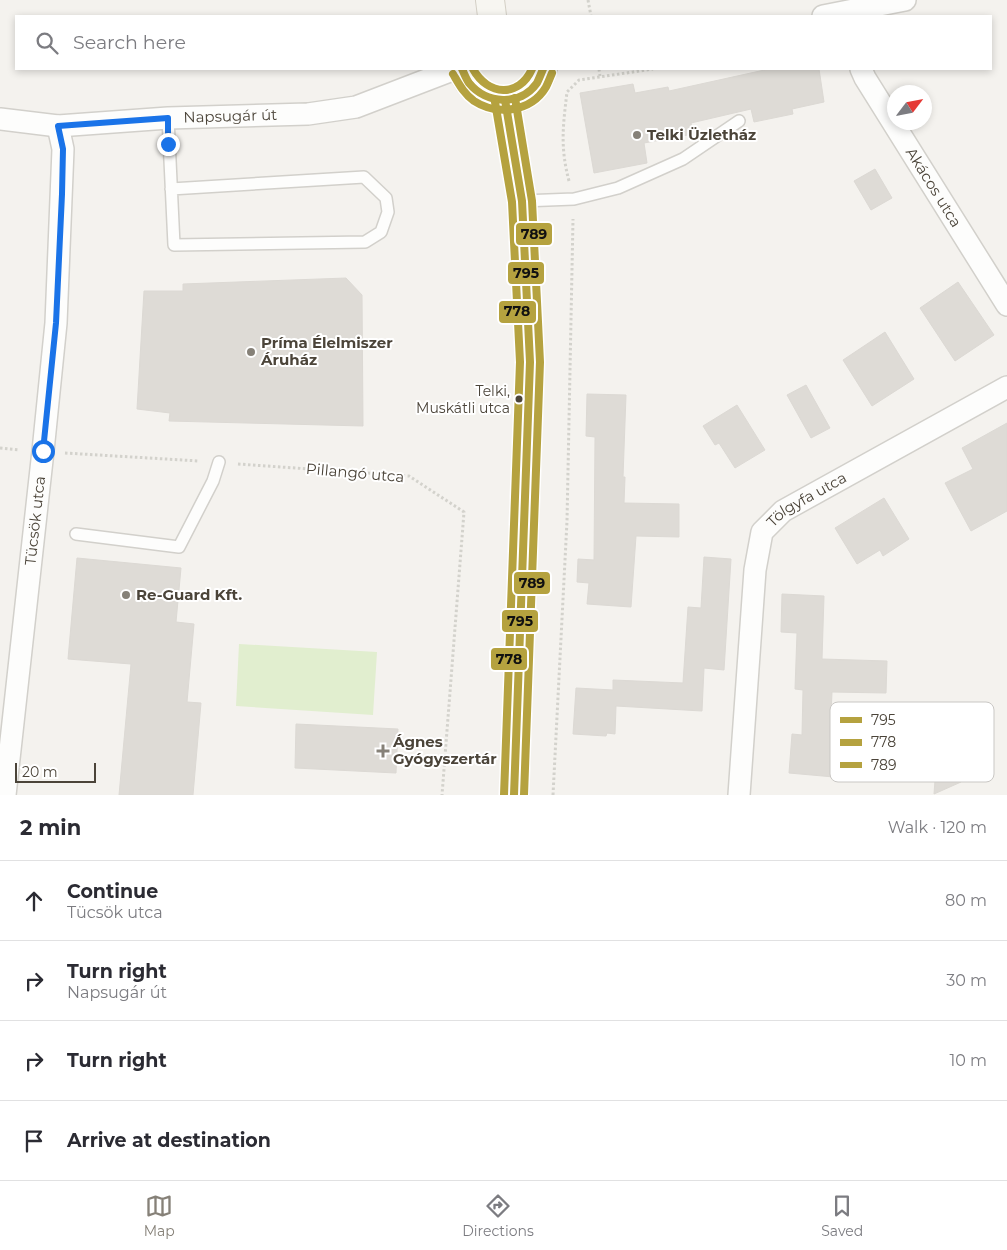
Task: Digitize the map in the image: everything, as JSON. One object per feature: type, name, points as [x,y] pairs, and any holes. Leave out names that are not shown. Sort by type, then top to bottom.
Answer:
[{"type":"main road","points":[[490,0],[492,15]]},
{"type":"main road","points":[[462,70],[472,88],[494,100],[518,98],[537,82],[543,70]]},
{"type":"main road","points":[[505,100],[522,201],[530,362],[514,795]]},
{"type":"street","points":[[834,11],[905,0]]},
{"type":"street","name":"Napsugár út","points":[[0,119],[58,126],[168,118],[308,114],[356,107],[452,70]]},
{"type":"street","name":"Akácos utca","points":[[861,70],[1007,305]]},
{"type":"street","name":"Tücsök utca","points":[[5,795],[56,323],[63,149],[58,126]]},
{"type":"street","name":"Tölgyfa utca","points":[[739,795],[755,570],[762,532],[783,510],[1007,387]]},
{"type":"lane","points":[[168,118],[171,189],[174,245],[365,242],[381,232],[388,212],[386,198],[364,177],[171,189]]},
{"type":"lane","points":[[522,201],[574,199],[618,188],[683,159],[739,121]]},
{"type":"lane","points":[[76,534],[179,547],[213,481],[219,462]]},
{"type":"path","points":[[588,0],[591,15]]},
{"type":"path","points":[[599,70],[600,76]]},
{"type":"path","points":[[553,795],[568,521],[574,199],[563,161],[562,139],[567,92],[579,80],[645,70]]},
{"type":"path","name":"Pillangó utca","points":[[43,451],[409,476],[464,512],[442,795]]},
{"type":"green space","points":[[239,644],[377,652],[373,715],[236,706]]},
{"type":"building","points":[[764,70],[819,70],[824,102],[792,109],[793,114],[754,122],[751,109],[691,123],[693,134],[644,143],[647,163],[594,173],[580,93],[633,84],[635,93],[668,87],[669,91]]},
{"type":"building","points":[[875,169],[892,198],[871,210],[854,181]]},
{"type":"building","name":"Príma Élelmiszer Áruház","points":[[346,278],[362,295],[363,426],[169,421],[170,413],[137,409],[144,291],[183,291],[183,284]]},
{"type":"building","points":[[958,282],[994,335],[955,361],[920,308]]},
{"type":"building","points":[[885,332],[914,379],[872,406],[843,360]]},
{"type":"building","points":[[806,385],[830,428],[811,438],[787,395]]},
{"type":"building","points":[[587,394],[626,395],[624,503],[679,504],[679,537],[636,536],[631,607],[587,604],[589,583],[577,582],[578,559],[594,560],[595,437],[586,436]]},
{"type":"building","points":[[737,405],[765,450],[735,468],[719,443],[715,445],[703,426]]},
{"type":"building","points":[[1007,423],[1007,511],[971,531],[945,483],[973,469],[962,448]]},
{"type":"building","points":[[884,498],[909,539],[883,556],[880,550],[857,564],[835,528]]},
{"type":"building","points":[[704,557],[731,559],[724,670],[704,668],[702,711],[616,706],[615,734],[607,733],[606,736],[573,734],[576,688],[613,690],[613,680],[683,683],[688,607],[701,608]]},
{"type":"building","points":[[77,558],[181,568],[176,622],[194,624],[187,702],[201,703],[193,795],[119,795],[131,664],[68,659]]},
{"type":"building","points":[[782,594],[824,596],[822,659],[887,661],[886,693],[832,692],[832,702],[830,702],[830,777],[789,773],[792,734],[802,735],[803,690],[795,689],[797,633],[781,632]]},
{"type":"building","points":[[296,724],[398,729],[396,773],[295,768]]},
{"type":"building","points":[[935,782],[961,782],[934,794]]},
{"type":"transit line","name":"795","points":[[462,70],[468,81],[476,90],[494,99],[503,100],[522,96],[530,91],[537,83],[543,70]]},
{"type":"transit line","name":"789","points":[[474,70],[479,78],[487,84],[495,89],[503,90],[512,89],[519,85],[531,70]]},
{"type":"transit line","name":"778","points":[[453,74],[465,92],[474,101],[483,106],[503,110],[513,109],[532,102],[546,87],[552,73]]},
{"type":"transit line","name":"789","points":[[515,98],[532,201],[540,362],[524,795]]},
{"type":"transit line","name":"795","points":[[505,100],[522,201],[530,362],[514,795]]},
{"type":"transit line","name":"778","points":[[495,102],[512,202],[520,362],[504,795]]},
{"type":"place","name":"Telki Üzletház","points":[[637,135]]},
{"type":"place","name":"Príma Élelmiszer Áruház","points":[[251,352]]},
{"type":"place","name":"Telki, Muskátli utca","points":[[519,399]]},
{"type":"place","name":"Re-Guard Kft.","points":[[126,595]]},
{"type":"place","name":"Ágnes Gyógyszertár","points":[[383,751]]},
{"type":"route","points":[[43,451],[56,323],[62,194],[63,149],[58,126],[168,118],[168,144]]}]
